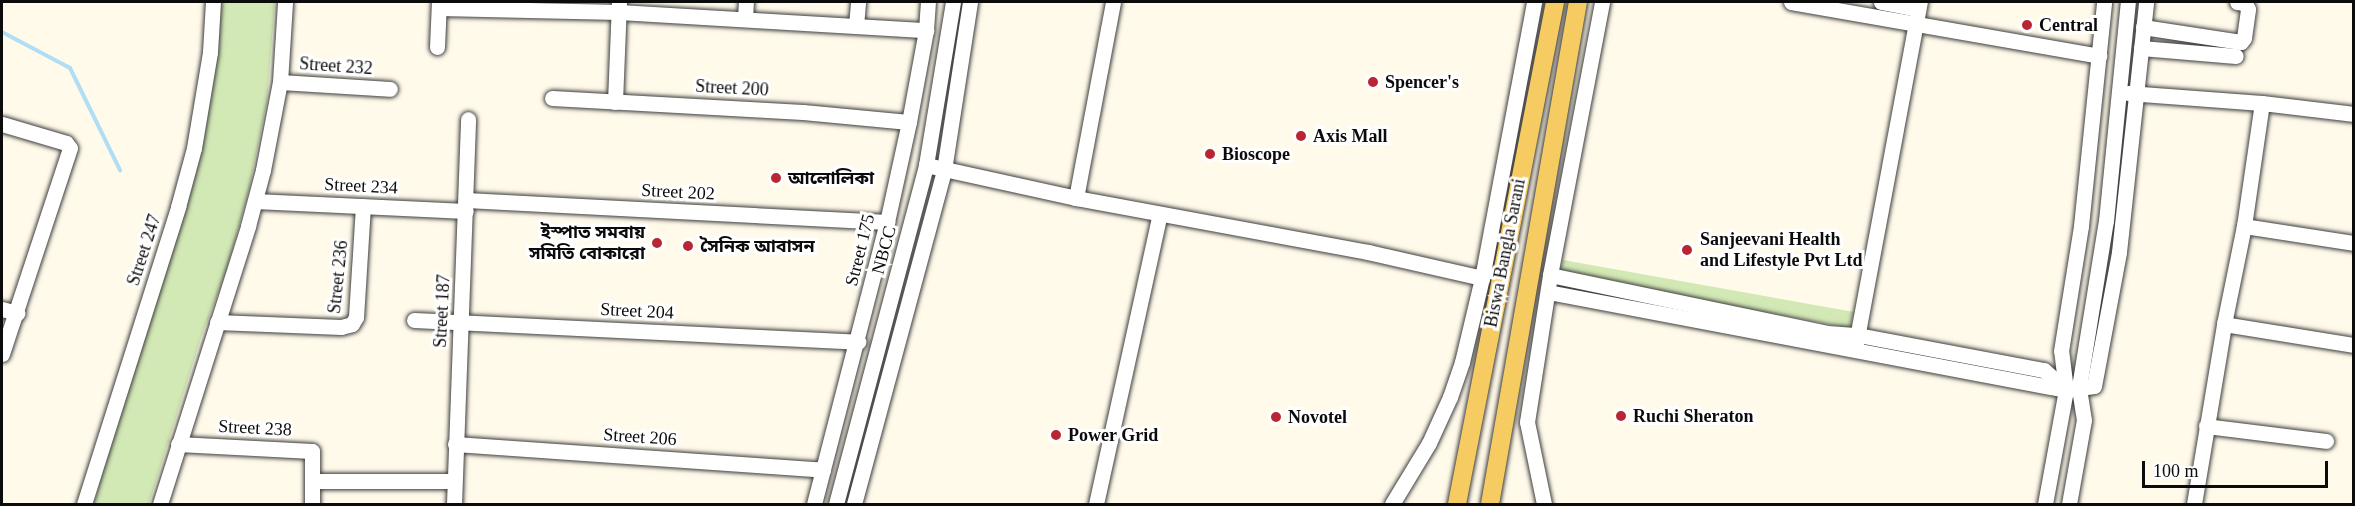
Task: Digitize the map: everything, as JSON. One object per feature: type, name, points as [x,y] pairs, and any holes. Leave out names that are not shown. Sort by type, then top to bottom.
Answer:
[{"type":"main road","name":"Biswa Bangla Sarani","points":[[1457,504],[1555,2]]},
{"type":"main road","name":"Biswa Bangla Sarani","points":[[1490,504],[1578,2]]},
{"type":"street","name":"Street 247","points":[[84,504],[178,207],[194,148],[210,52],[213,2]]},
{"type":"street","points":[[160,504],[255,201],[280,82],[285,2]]},
{"type":"street","points":[[745,19],[746,2]]},
{"type":"street","points":[[856,26],[858,2]]},
{"type":"street","name":"Street 175","points":[[814,504],[858,342],[887,222],[909,122],[926,30],[928,2]]},
{"type":"street","name":"NBCC","points":[[837,504],[926,165],[953,2]]},
{"type":"street","points":[[854,504],[944,170],[970,2]]},
{"type":"street","points":[[1076,198],[1113,2]]},
{"type":"street","points":[[1392,504],[1419,462],[1450,397],[1462,362],[1482,278],[1534,2]]},
{"type":"street","points":[[1544,504],[1527,422],[1550,275],[1602,2]]},
{"type":"street","points":[[1791,2],[2098,56]]},
{"type":"street","points":[[1855,352],[1919,5],[1881,2]]},
{"type":"street","points":[[2069,504],[2084,420],[2061,351],[2081,226],[2104,2]]},
{"type":"street","points":[[2045,504],[2073,389],[2106,221],[2128,2]]},
{"type":"street","points":[[1548,292],[1855,352],[2073,389],[2094,386],[2119,252],[2146,2]]},
{"type":"street","points":[[2144,27],[2241,42],[2244,38],[2248,9],[2245,3],[2237,2]]},
{"type":"street","points":[[437,47],[439,5],[619,7],[745,19],[926,30]]},
{"type":"street","points":[[615,102],[619,7]]},
{"type":"street","points":[[2141,48],[2236,56]]},
{"type":"street","name":"Street 232","points":[[280,82],[390,89]]},
{"type":"street","points":[[2119,92],[2354,114]]},
{"type":"street","name":"Street 200","points":[[552,98],[803,112],[909,122]]},
{"type":"street","points":[[2194,504],[2224,324],[2244,226],[2262,104]]},
{"type":"street","name":"Street 187","points":[[454,504],[468,118]]},
{"type":"street","points":[[2,124],[66,143],[70,148],[9,311],[2,354]]},
{"type":"street","points":[[926,165],[1076,198],[1368,252],[1482,278]]},
{"type":"street","name":"Street 234","points":[[255,201],[363,206],[466,206]]},
{"type":"street","name":"Street 236","points":[[217,322],[341,327],[352,324],[356,317],[363,206]]},
{"type":"street","name":"Street 202","points":[[466,206],[887,222]]},
{"type":"street","points":[[1096,504],[1160,214]]},
{"type":"street","points":[[2244,226],[2354,243]]},
{"type":"street","points":[[1550,275],[1827,333],[1858,335],[2044,370],[2073,389]]},
{"type":"street","name":"Street 204","points":[[414,320],[858,342]]},
{"type":"street","points":[[2224,324],[2353,345]]},
{"type":"street","points":[[2206,426],[2326,441]]},
{"type":"street","name":"Street 238","points":[[178,444],[312,451],[312,504]]},
{"type":"street","name":"Street 206","points":[[455,444],[823,470]]},
{"type":"street","points":[[312,481],[454,481]]},
{"type":"street","points":[[1494,482],[1498,504]]},
{"type":"green space","points":[[221,2],[275,2],[267,101],[249,189],[228,266],[201,338],[149,504],[94,504],[129,377],[179,231],[195,174],[211,98]]},
{"type":"green space","points":[[1563,260],[1854,312],[1850,328],[1561,273]]},
{"type":"waterway","points":[[2,32],[70,68],[120,170]]},
{"type":"place","name":"Central","points":[[2027,25]]},
{"type":"place","name":"Spencer's","points":[[1373,82]]},
{"type":"place","name":"Axis Mall","points":[[1301,136]]},
{"type":"place","name":"Bioscope","points":[[1210,154]]},
{"type":"place","name":"আলোলিকা","points":[[776,178]]},
{"type":"place","name":"ইস্পাত সমবায় সমিতি বোকারো","points":[[657,243]]},
{"type":"place","name":"সৈনিক আবাসন","points":[[688,246]]},
{"type":"place","name":"Sanjeevani Health and Lifestyle Pvt Ltd","points":[[1687,250]]},
{"type":"place","name":"Ruchi Sheraton","points":[[1621,416]]},
{"type":"place","name":"Novotel","points":[[1276,417]]},
{"type":"place","name":"Power Grid","points":[[1056,435]]}]
